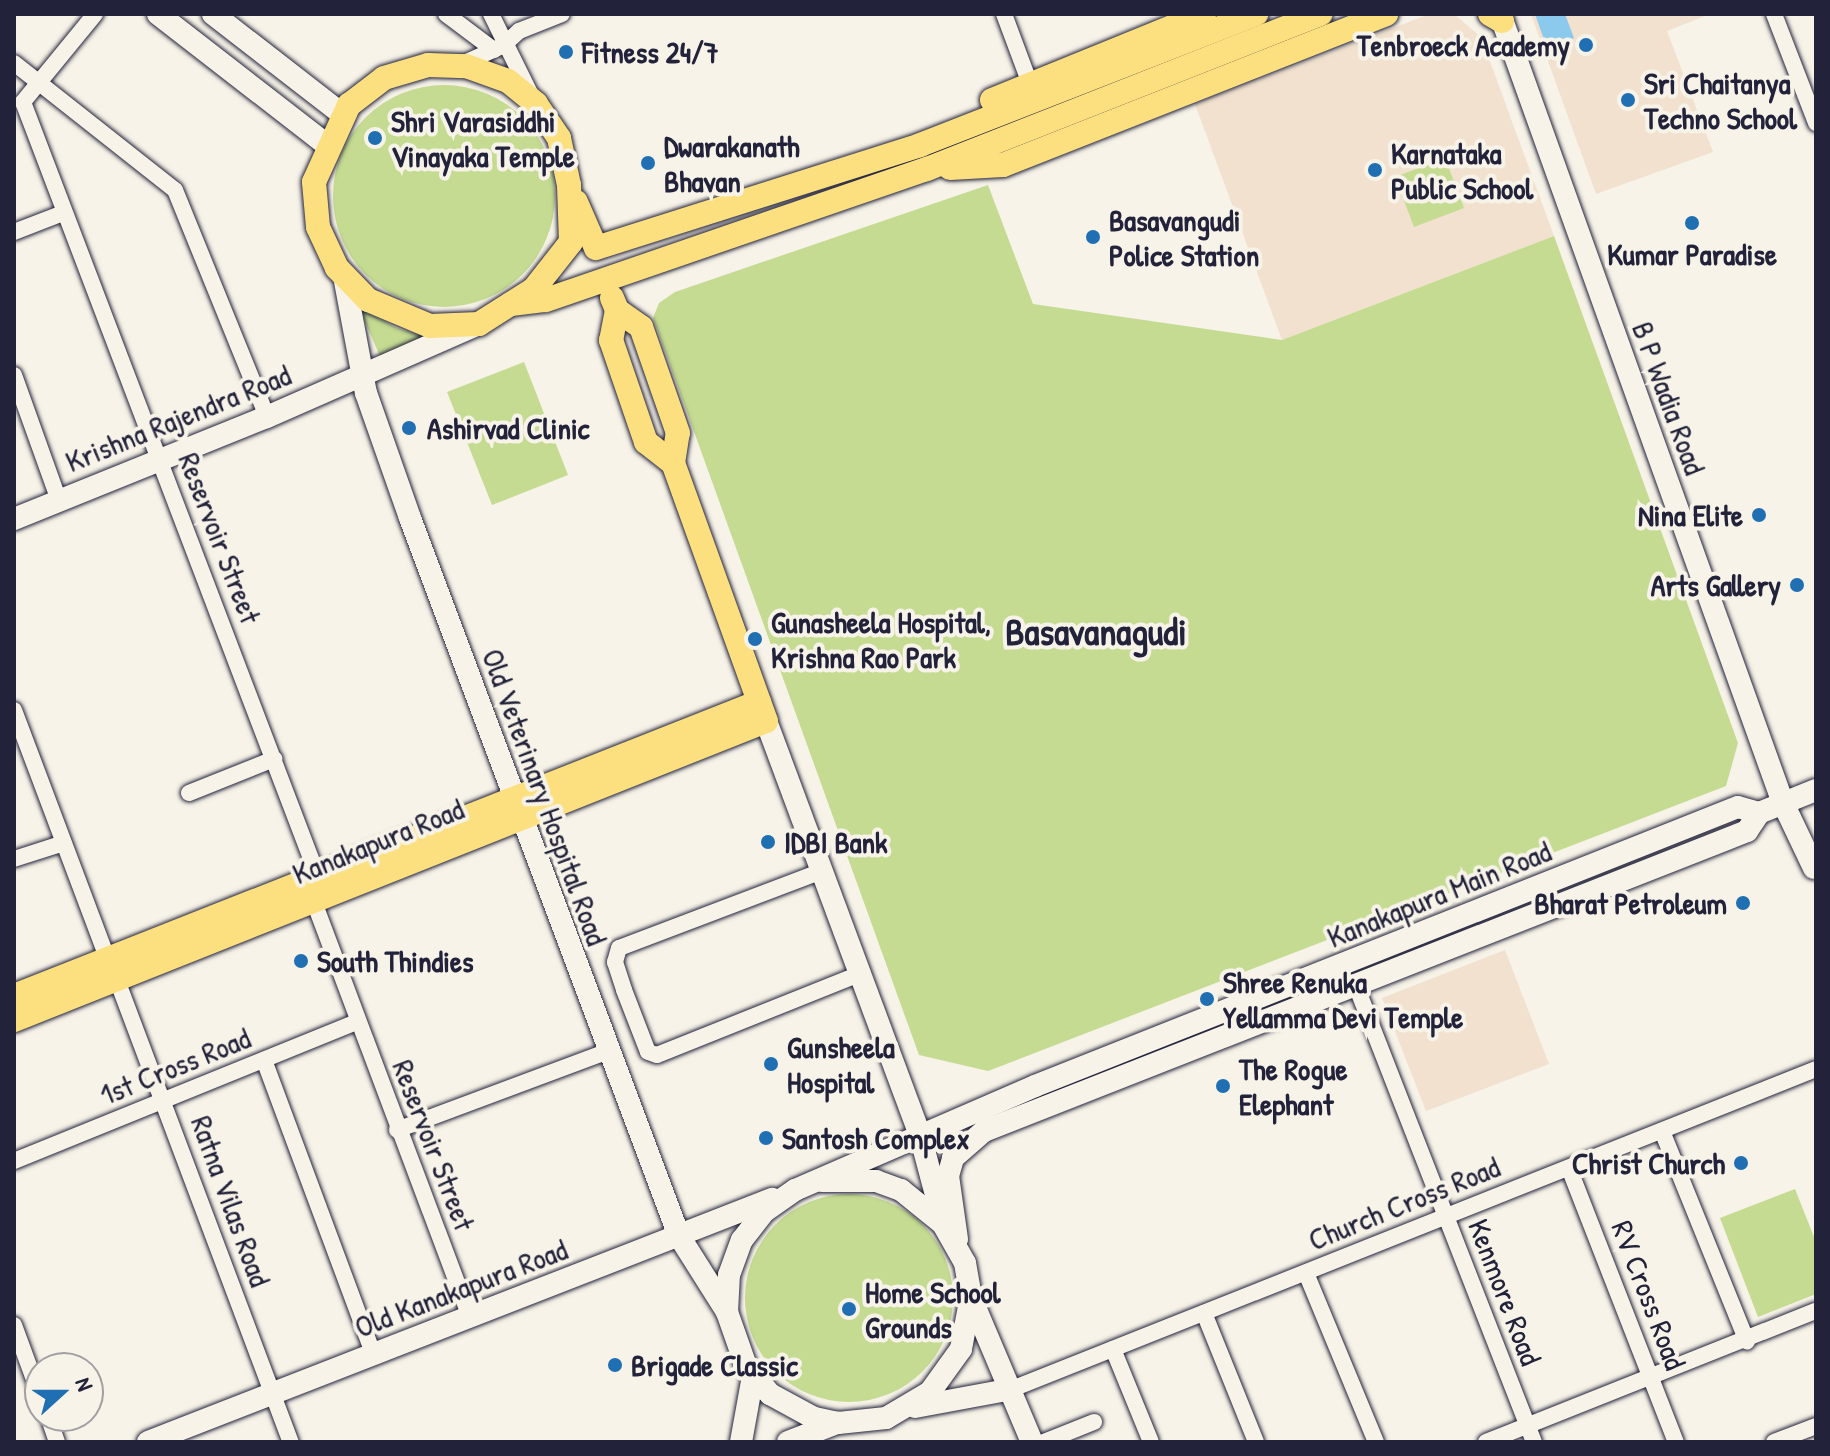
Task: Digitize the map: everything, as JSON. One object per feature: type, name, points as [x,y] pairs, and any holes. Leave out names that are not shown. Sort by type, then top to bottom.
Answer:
[{"type":"main road","points":[[158,14],[328,146]]},
{"type":"main road","points":[[213,14],[343,115]]},
{"type":"main road","points":[[596,248],[920,145],[1256,14]]},
{"type":"main road","points":[[511,304],[546,300],[927,169],[1321,14]]},
{"type":"main road","points":[[927,169],[1003,165],[1386,14]]},
{"type":"main road","points":[[920,145],[963,112],[1195,16]]},
{"type":"main road","name":"B P Wadia Road","points":[[1497,16],[1783,803],[1815,870]]},
{"type":"main road","points":[[428,65],[458,66],[508,81],[536,104],[559,138],[569,185],[571,242],[534,289],[479,324],[430,326],[395,315],[368,300],[344,276],[318,227],[314,182],[328,146],[343,115],[384,78],[428,65]]},
{"type":"main road","points":[[569,185],[596,248],[617,310],[611,340],[646,442],[673,463]]},
{"type":"main road","name":"Old Veterinary Hospital Road","points":[[344,276],[366,393],[410,518],[679,1236],[727,1312]]},
{"type":"main road","points":[[617,310],[641,327],[678,433],[673,463],[920,1135],[943,1224]]},
{"type":"main road","name":"Krishna Rajendra Road","points":[[14,519],[365,376],[479,324]]},
{"type":"main road","name":"Kanakapura Road","points":[[14,1020],[113,970],[318,877],[517,806],[763,712]]},
{"type":"main road","points":[[1032,1442],[971,1296],[958,1247],[948,1176],[953,1158],[984,1131],[1747,831],[1759,813],[1816,790]]},
{"type":"main road","name":"Kanakapura Road","points":[[14,996],[113,970],[314,902],[517,806]]},
{"type":"main road","name":"Kanakapura Main Road","points":[[822,1181],[920,1135],[1738,807],[1759,813]]},
{"type":"main road","points":[[1815,870],[1816,835]]},
{"type":"main road","points":[[838,1423],[791,1408],[753,1376],[739,1355],[727,1312],[729,1275],[742,1240],[765,1211],[795,1190],[822,1181],[876,1181],[901,1190],[943,1224],[958,1247]]},
{"type":"main road","name":"Old Kanakapura Road","points":[[148,1442],[795,1190]]},
{"type":"main road","points":[[908,1408],[948,1372],[961,1349],[971,1296]]},
{"type":"main road","points":[[741,1442],[753,1376]]},
{"type":"main road","points":[[788,1442],[838,1423],[886,1418],[908,1408],[1012,1389]]},
{"type":"street","name":"Reservoir Street","points":[[95,14],[23,102],[318,877]]},
{"type":"street","points":[[446,14],[499,47]]},
{"type":"street","points":[[491,14],[499,47],[536,104]]},
{"type":"street","points":[[458,66],[499,47],[519,31],[562,14]]},
{"type":"street","points":[[1004,14],[1030,84]]},
{"type":"street","points":[[1774,14],[1816,123]]},
{"type":"street","points":[[14,63],[175,190],[267,417]]},
{"type":"street","points":[[14,232],[63,213]]},
{"type":"street","points":[[14,375],[59,501]]},
{"type":"street","name":"Ratna Vilas Road","points":[[14,710],[291,1442]]},
{"type":"street","points":[[189,793],[274,759]]},
{"type":"street","points":[[14,859],[64,843]]},
{"type":"street","points":[[822,871],[619,948],[615,962],[624,990],[648,1052],[657,1055],[860,974]]},
{"type":"street","name":"Reservoir Street","points":[[314,902],[397,1130],[470,1317]]},
{"type":"street","name":"Kenmore Road","points":[[1355,983],[1530,1434]]},
{"type":"street","name":"1st Cross Road","points":[[14,1161],[357,1022]]},
{"type":"street","points":[[397,1130],[608,1051]]},
{"type":"street","points":[[264,1060],[374,1355]]},
{"type":"street","name":"Church Cross Road","points":[[1012,1389],[1816,1069]]},
{"type":"street","points":[[1662,1131],[1747,1341]]},
{"type":"street","name":"RV Cross Road","points":[[1569,1168],[1676,1442]]},
{"type":"street","points":[[1306,1273],[1376,1442]]},
{"type":"street","points":[[1486,1442],[1530,1434],[1651,1378],[1816,1311]]},
{"type":"street","points":[[1204,1313],[1256,1442]]},
{"type":"street","points":[[14,1325],[24,1352]]},
{"type":"street","points":[[1113,1349],[1151,1442]]},
{"type":"street","points":[[1044,1442],[1094,1422]]},
{"type":"street","points":[[1774,1442],[1816,1426]]},
{"type":"shaded area","name":"Sri Chaitanya Techno School","points":[[1531,14],[1710,14],[1667,31],[1713,152],[1596,194]]},
{"type":"shaded area","name":"Karnataka Public School","points":[[1427,15],[1455,15],[1481,37],[1554,236],[1282,340],[1195,104]]},
{"type":"shaded area","points":[[1505,950],[1549,1064],[1426,1111],[1382,998]]},
{"type":"green space","points":[[444,85],[466,87],[486,94],[506,104],[522,118],[536,134],[546,154],[553,174],[553,218],[546,238],[536,258],[522,274],[506,288],[486,298],[466,305],[444,307],[422,305],[402,298],[382,288],[366,274],[352,258],[342,238],[335,218],[333,196],[335,174],[342,154],[352,134],[366,118],[382,104],[402,94],[422,87]]},
{"type":"green space","points":[[1445,158],[1464,208],[1414,227],[1395,177]]},
{"type":"green space","points":[[988,185],[1033,304],[1282,340],[1554,236],[1738,743],[1726,786],[988,1071],[919,1055],[653,318],[659,303],[675,292]]},
{"type":"green space","points":[[359,308],[397,328],[428,338],[382,361]]},
{"type":"green space","points":[[524,362],[568,475],[492,505],[447,392]]},
{"type":"green space","points":[[1795,1189],[1816,1242],[1816,1294],[1758,1317],[1720,1218]]},
{"type":"green space","name":"Home School Grounds","points":[[849,1194],[889,1202],[923,1224],[945,1258],[953,1298],[945,1338],[923,1372],[889,1394],[849,1402],[809,1394],[775,1372],[753,1338],[745,1298],[753,1258],[775,1224],[809,1202]]},
{"type":"water","points":[[1535,14],[1565,14],[1574,38],[1547,48]]},
{"type":"place","name":"Tenbroeck Academy","points":[[1586,45]]},
{"type":"place","name":"Fitness 24/7","points":[[566,52]]},
{"type":"place","name":"Sri Chaitanya Techno School","points":[[1628,100]]},
{"type":"place","name":"Shri Varasiddhi Vinayaka Temple","points":[[375,138]]},
{"type":"place","name":"Dwarakanath Bhavan","points":[[648,163]]},
{"type":"place","name":"Karnataka Public School","points":[[1375,170]]},
{"type":"place","name":"Kumar Paradise","points":[[1692,223]]},
{"type":"place","name":"Basavangudi Police Station","points":[[1093,237]]},
{"type":"place","name":"Ashirvad Clinic","points":[[409,428]]},
{"type":"place","name":"Nina Elite","points":[[1759,515]]},
{"type":"place","name":"Arts Gallery","points":[[1797,585]]},
{"type":"place","name":"Gunasheela Hospital, Krishna Rao Park","points":[[755,639]]},
{"type":"place","name":"IDBI Bank","points":[[768,842]]},
{"type":"place","name":"Bharat Petroleum","points":[[1743,903]]},
{"type":"place","name":"South Thindies","points":[[301,961]]},
{"type":"place","name":"Shree Renuka Yellamma Devi Temple","points":[[1207,999]]},
{"type":"place","name":"Gunsheela Hospital","points":[[771,1064]]},
{"type":"place","name":"The Rogue Elephant","points":[[1223,1086]]},
{"type":"place","name":"Santosh Complex","points":[[766,1138]]},
{"type":"place","name":"Christ Church","points":[[1741,1163]]},
{"type":"place","name":"Home School Grounds","points":[[849,1309]]},
{"type":"place","name":"Brigade Classic","points":[[615,1365]]},
{"type":"district","name":"Basavanagudi","points":[[1096,632]]}]
